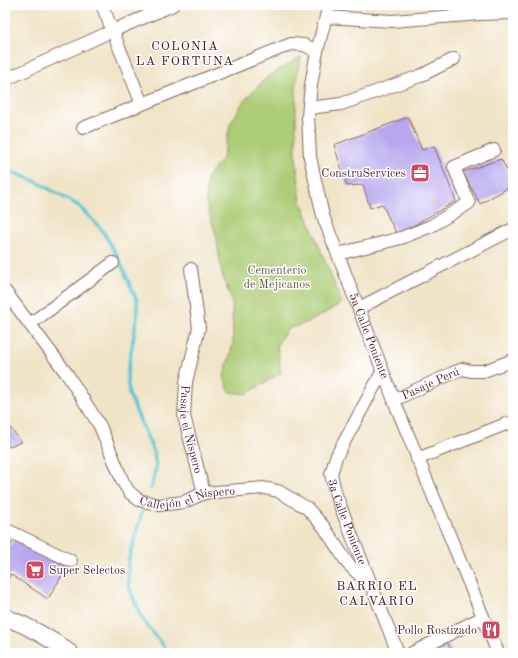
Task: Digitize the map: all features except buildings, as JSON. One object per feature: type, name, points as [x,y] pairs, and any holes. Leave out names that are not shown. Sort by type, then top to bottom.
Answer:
[{"type":"main road","points":[[5,617],[28,627],[70,653]]},
{"type":"street","points":[[102,5],[142,104]]},
{"type":"street","points":[[11,77],[173,5]]},
{"type":"street","points":[[328,11],[392,21],[513,13]]},
{"type":"street","name":"5a Calle Poniente","points":[[328,11],[317,51],[311,85],[309,108],[310,157],[323,216],[382,372],[498,653]]},
{"type":"street","points":[[83,128],[291,44],[304,45],[317,51]]},
{"type":"street","points":[[309,108],[341,104],[420,76],[454,59]]},
{"type":"street","points":[[338,254],[408,236],[431,226],[469,203],[454,167],[494,150]]},
{"type":"street","points":[[359,308],[513,229]]},
{"type":"street","points":[[30,324],[113,263]]},
{"type":"street","name":"Pasaje el Níspero","points":[[191,269],[199,328],[186,382],[184,416],[204,493]]},
{"type":"street","name":"Callejón el Nispero","points":[[5,291],[67,374],[100,426],[123,482],[129,492],[139,500],[159,505],[184,502],[204,493],[264,488],[278,491],[291,497],[307,508],[324,527],[348,564],[371,586]]},
{"type":"street","name":"Pasaje Perú","points":[[394,400],[454,372],[463,369],[484,371],[513,360]]},
{"type":"street","name":"3a Calle Poniente","points":[[382,372],[336,457],[331,474],[336,495],[398,653]]},
{"type":"street","points":[[418,459],[506,424],[513,423]]},
{"type":"street","points":[[5,529],[71,561]]},
{"type":"street","points":[[412,653],[483,617]]},
{"type":"green space","name":"Cementerio de Mejicanos","points":[[301,57],[296,83],[296,159],[301,201],[342,303],[309,322],[288,329],[277,344],[281,373],[246,394],[229,392],[224,376],[233,344],[232,302],[222,274],[216,235],[206,203],[207,177],[223,158],[230,125],[243,102],[267,77]]},
{"type":"waterway","points":[[5,169],[37,182],[79,206],[102,230],[118,257],[137,301],[137,317],[127,375],[129,394],[154,453],[156,467],[151,488]]},
{"type":"waterway","points":[[143,509],[128,561],[129,587],[142,619],[169,653]]},
{"type":"place","name":"ConstruServices","points":[[420,173]]},
{"type":"place","name":"Super Selectos","points":[[35,570]]},
{"type":"place","name":"Pollo Rostizado","points":[[491,630]]},
{"type":"district","name":"COLONIA LA FORTUNA","points":[[185,52]]},
{"type":"district","name":"BARRIO EL CALVARIO","points":[[377,592]]}]
